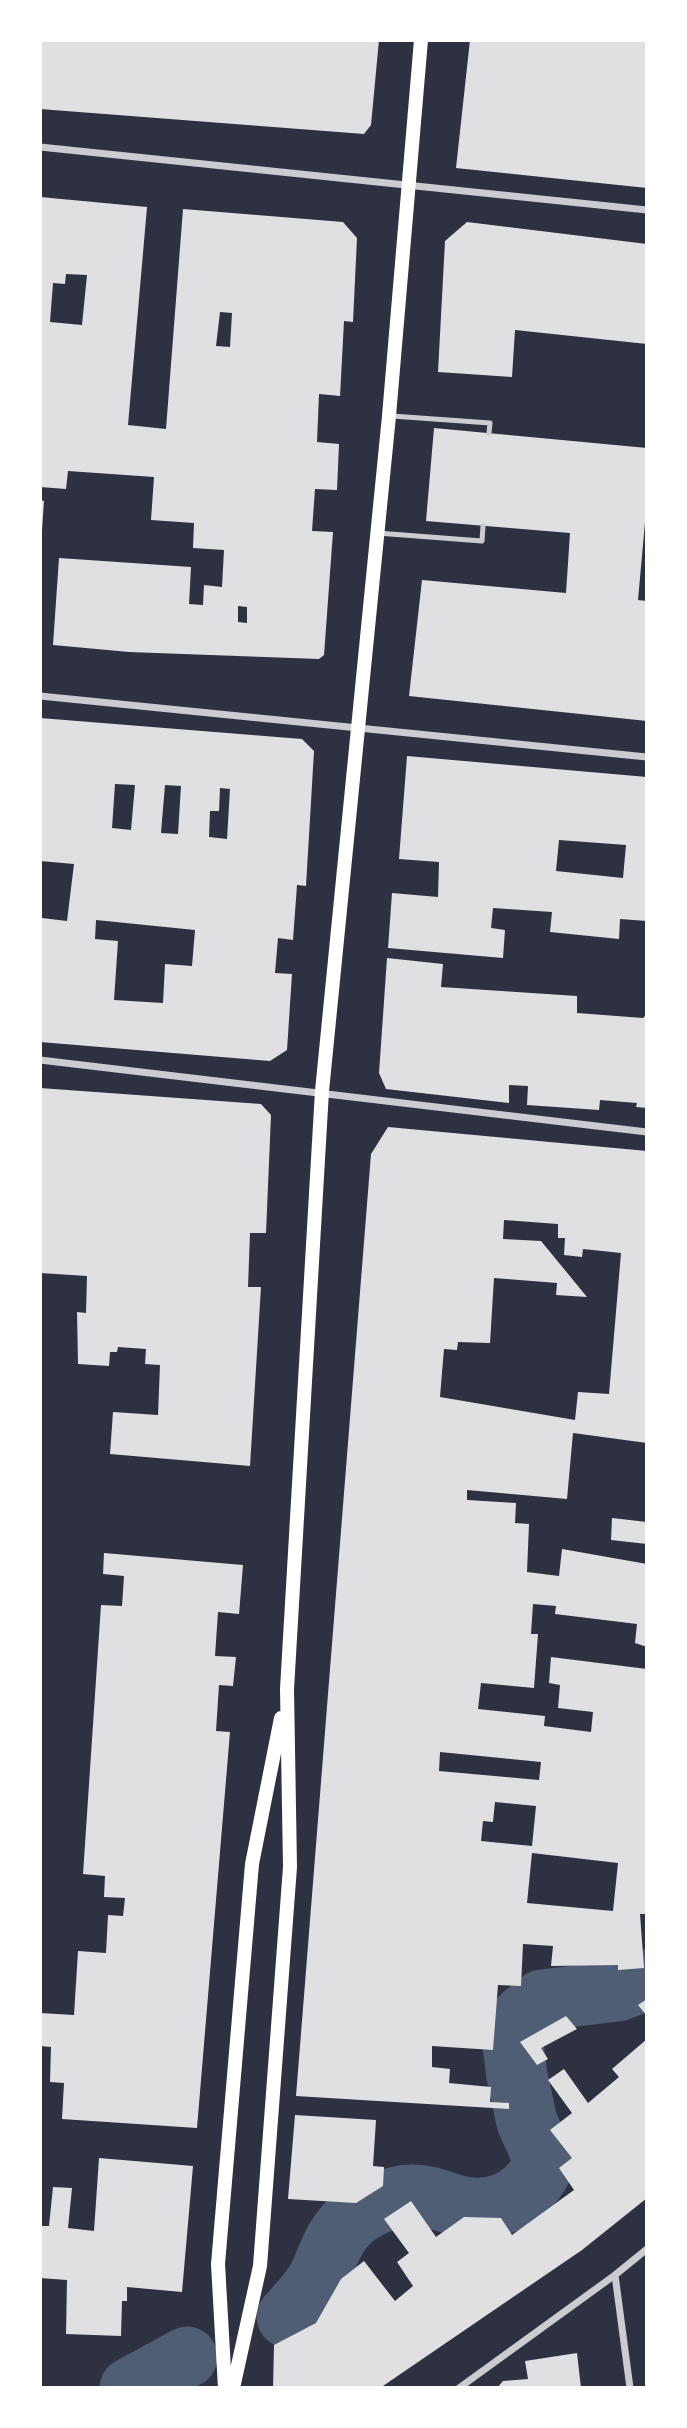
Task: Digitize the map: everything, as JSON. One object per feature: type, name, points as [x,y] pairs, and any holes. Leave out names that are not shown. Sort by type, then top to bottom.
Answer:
[{"type":"main road","points":[[233,2388],[260,2266],[290,1867],[287,1689],[322,1091],[389,416],[421,40]]},
{"type":"main road","points":[[225,2388],[218,2264],[249,1892],[252,1864],[287,1689]]},
{"type":"street","points":[[40,147],[647,209]]},
{"type":"street","points":[[40,696],[647,757]]},
{"type":"street","points":[[40,1060],[322,1091],[647,1132]]},
{"type":"street","points":[[459,2388],[647,2249]]},
{"type":"street","points":[[615,2275],[630,2388]]},
{"type":"lane","points":[[389,416],[490,423],[489,433]]},
{"type":"lane","points":[[377,533],[482,541],[483,526]]},
{"type":"building","points":[[40,40],[379,40],[371,125],[364,134],[40,109]]},
{"type":"building","points":[[470,40],[647,40],[647,188],[456,168]]},
{"type":"building","points":[[40,197],[147,207],[128,425],[166,429],[183,209],[343,222],[357,238],[353,322],[344,321],[340,396],[319,394],[317,442],[339,444],[337,490],[315,489],[312,531],[333,532],[324,655],[319,659],[129,652],[53,645],[59,558],[191,567],[189,604],[203,605],[204,585],[222,587],[224,550],[193,548],[194,523],[151,520],[154,477],[68,471],[66,489],[40,487]],"holes":[[[66,274],[87,275],[82,325],[50,322],[53,283],[65,284]],[[220,312],[232,313],[230,347],[216,346]],[[238,606],[247,607],[247,623],[238,622]]]},
{"type":"building","points":[[467,222],[647,244],[647,344],[515,330],[512,377],[438,372],[445,241]]},
{"type":"building","points":[[434,428],[647,448],[647,500],[638,600],[647,601],[647,721],[409,696],[422,580],[566,593],[570,533],[426,521]]},
{"type":"building","points":[[40,500],[44,501],[42,530],[40,530]]},
{"type":"building","points":[[40,718],[302,739],[314,751],[306,886],[297,885],[293,940],[278,938],[275,973],[292,974],[287,1050],[270,1061],[40,1042],[42,918],[67,921],[74,864],[40,861]],"holes":[[[115,784],[135,785],[131,830],[112,828]],[[165,785],[181,786],[178,834],[161,833]],[[220,788],[230,789],[227,839],[209,837],[210,811],[219,811]],[[96,920],[195,930],[192,966],[165,964],[163,1003],[114,1000],[118,941],[95,939]]]},
{"type":"building","points":[[407,756],[647,777],[647,921],[620,919],[619,939],[550,932],[552,912],[493,908],[491,928],[505,930],[503,958],[388,948],[392,893],[438,897],[439,862],[399,859]],"holes":[[[559,840],[626,845],[623,878],[556,871]]]},
{"type":"building","points":[[387,958],[443,964],[441,987],[577,996],[577,1013],[643,1018],[647,1014],[647,1108],[636,1107],[637,1103],[600,1100],[599,1110],[527,1105],[528,1086],[509,1085],[509,1103],[386,1089],[379,1073]]},
{"type":"building","points":[[40,1088],[261,1104],[271,1115],[266,1233],[250,1233],[248,1287],[261,1287],[250,1466],[110,1454],[113,1412],[158,1415],[160,1365],[145,1364],[146,1349],[118,1347],[117,1352],[110,1352],[109,1366],[78,1364],[77,1312],[86,1313],[87,1276],[40,1273]]},
{"type":"building","points":[[388,1127],[647,1151],[647,1443],[573,1433],[567,1499],[467,1490],[467,1500],[516,1503],[515,1523],[529,1524],[527,1572],[559,1576],[562,1549],[647,1564],[647,1647],[635,1643],[637,1624],[555,1614],[556,1606],[533,1604],[531,1634],[538,1634],[534,1688],[481,1683],[478,1709],[545,1716],[544,1726],[591,1732],[593,1712],[558,1708],[560,1685],[549,1683],[551,1657],[647,1669],[647,1914],[640,1914],[644,1968],[618,1970],[618,1965],[551,1966],[553,1946],[523,1944],[521,1986],[498,1985],[493,2050],[432,2046],[432,2067],[450,2069],[449,2083],[491,2087],[490,2102],[509,2103],[509,2109],[296,2096],[371,1154]],"holes":[[[504,1220],[558,1224],[558,1238],[565,1238],[564,1255],[582,1257],[583,1249],[621,1253],[609,1394],[578,1392],[575,1420],[440,1397],[444,1349],[457,1350],[458,1342],[490,1343],[494,1278],[557,1283],[556,1295],[587,1297],[541,1241],[503,1239]],[[440,1752],[541,1762],[539,1780],[439,1771]],[[495,1802],[536,1806],[532,1846],[481,1841],[483,1821],[493,1822]],[[532,1853],[618,1863],[613,1911],[527,1903]]]},
{"type":"building","points":[[612,1518],[647,1522],[647,1544],[611,1540]]},
{"type":"building","points":[[104,1553],[243,1565],[239,1614],[218,1612],[215,1656],[236,1657],[233,1686],[219,1685],[216,1731],[230,1732],[197,2128],[62,2119],[64,2083],[50,2082],[51,2047],[40,2046],[40,2013],[74,2015],[78,1951],[106,1953],[108,1915],[123,1916],[125,1898],[104,1897],[105,1876],[83,1874],[101,1605],[122,1606],[124,1576],[103,1574]]},
{"type":"building","points":[[647,1999],[647,2016],[638,2005]]},
{"type":"building","points":[[566,2016],[577,2029],[541,2048],[548,2059],[537,2065],[520,2042]]},
{"type":"building","points":[[647,2039],[647,2198],[582,2250],[380,2388],[273,2388],[274,2345],[316,2323],[341,2279],[364,2261],[395,2301],[413,2286],[397,2262],[409,2253],[384,2219],[411,2201],[436,2237],[464,2217],[501,2218],[512,2235],[574,2190],[559,2168],[572,2158],[550,2130],[572,2113],[548,2080],[564,2069],[588,2103],[619,2077],[612,2069]]},
{"type":"building","points":[[295,2115],[376,2120],[373,2166],[384,2167],[383,2186],[356,2203],[288,2199]]},
{"type":"building","points":[[99,2158],[193,2166],[182,2292],[127,2287],[127,2301],[122,2301],[121,2336],[66,2334],[67,2280],[40,2278],[42,2226],[49,2226],[53,2187],[72,2188],[68,2228],[94,2231]]},
{"type":"building","points":[[577,2353],[581,2388],[497,2388],[503,2381],[528,2379],[525,2361]]},
{"type":"waterway","points":[[287,2317],[313,2286],[341,2232],[352,2219],[365,2210],[388,2199],[411,2195],[425,2196],[464,2207],[490,2207],[513,2199],[532,2184],[545,2162],[527,2122],[517,2076],[512,2037],[522,2016],[542,2000],[617,1991],[647,1980]]},
{"type":"waterway","points":[[130,2388],[187,2357]]}]
